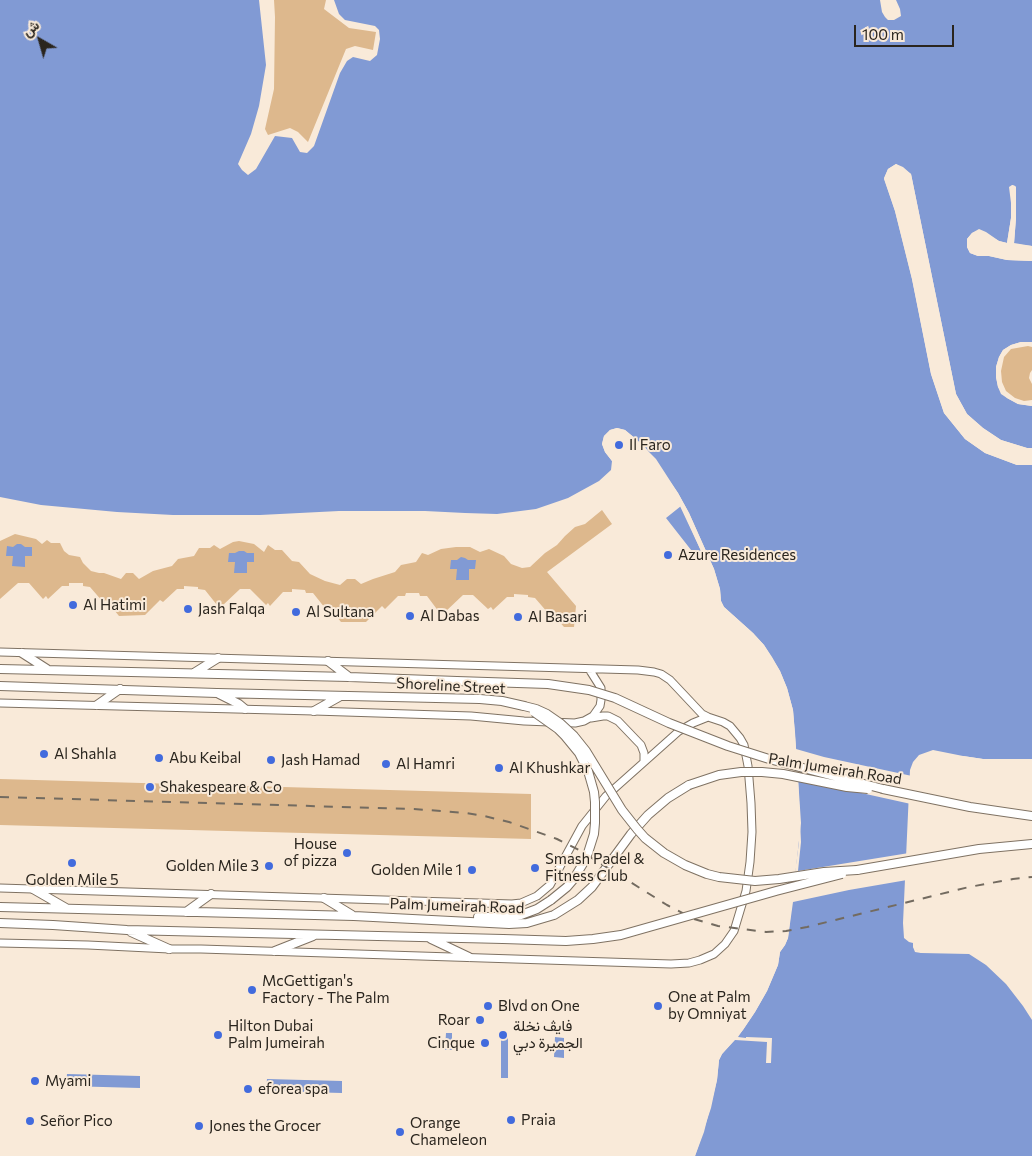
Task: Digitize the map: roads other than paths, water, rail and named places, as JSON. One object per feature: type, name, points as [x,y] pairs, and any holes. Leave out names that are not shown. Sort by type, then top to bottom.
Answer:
[{"type":"main road","points":[[22,653],[47,669]]},
{"type":"main road","points":[[194,673],[218,658]]},
{"type":"main road","points":[[328,661],[349,677]]},
{"type":"main road","name":"Shoreline Street","points":[[0,669],[349,677],[561,685],[615,698],[728,746],[769,759],[883,789]]},
{"type":"main road","name":"Shoreline Street","points":[[0,686],[450,698],[491,700],[524,706],[547,714],[574,736],[586,751],[622,810],[637,829],[659,849],[685,865],[719,877],[755,881],[824,872],[857,870]]},
{"type":"main road","points":[[97,705],[120,689]]},
{"type":"main road","points":[[217,693],[244,709]]},
{"type":"main road","points":[[314,711],[340,696]]},
{"type":"main road","points":[[454,921],[469,917],[505,918],[529,912],[551,900],[573,880],[586,858],[591,844],[595,823],[595,797],[588,771],[572,744],[558,729],[524,706]]},
{"type":"main road","name":"Palm Jumeirah Road","points":[[0,907],[354,916],[518,924],[546,918],[578,900],[592,887],[648,814],[668,798],[689,785],[725,774],[741,772],[783,774],[847,787],[883,789],[970,807],[1032,816]]},
{"type":"main road","points":[[0,923],[127,930],[566,941],[594,939],[621,935],[857,870],[972,850],[1032,844]]},
{"type":"main road","points":[[33,889],[68,909]]},
{"type":"main road","points":[[186,912],[211,894]]},
{"type":"main road","points":[[324,898],[354,916]]},
{"type":"main road","points":[[127,930],[169,949]]},
{"type":"main road","points":[[275,952],[316,934]]},
{"type":"main road","points":[[427,938],[469,958]]},
{"type":"street","points":[[0,652],[638,670],[654,672],[670,680],[702,714],[730,726],[740,738],[746,753],[752,832],[747,884],[737,924],[730,938],[720,949],[707,957],[689,963],[671,964],[0,943]]},
{"type":"street","points":[[588,719],[597,711],[602,700],[600,688],[590,669]]},
{"type":"street","points":[[0,703],[471,716],[571,723],[593,717],[608,716],[618,721],[641,745],[644,761]]},
{"type":"street","points":[[0,888],[512,904],[530,900],[550,885],[575,837],[597,806],[615,787],[679,731],[708,717]]},
{"type":"water","points":[[0,0],[259,0],[266,65],[259,106],[251,134],[238,164],[248,175],[256,169],[275,136],[292,138],[300,152],[307,153],[314,146],[340,73],[347,61],[353,57],[370,61],[377,55],[380,39],[379,30],[375,26],[345,20],[339,14],[334,0],[880,0],[885,17],[888,20],[894,20],[901,16],[896,0],[1032,0],[1032,246],[1014,244],[1016,188],[1012,185],[1011,218],[1007,243],[999,241],[979,230],[972,233],[967,239],[967,247],[970,253],[978,256],[1032,261],[1032,342],[1021,342],[1003,350],[996,367],[996,377],[998,387],[1007,398],[1018,404],[1032,406],[1032,448],[1001,440],[967,414],[956,394],[911,174],[896,164],[888,169],[884,179],[895,211],[912,279],[931,374],[944,413],[965,439],[985,453],[1017,465],[1032,465],[1032,759],[983,759],[933,750],[919,755],[913,762],[910,770],[903,923],[904,938],[913,943],[913,947],[921,953],[969,954],[986,965],[1006,984],[1032,1020],[1032,1156],[695,1156],[704,1132],[717,1080],[719,1060],[743,1030],[767,991],[778,965],[780,952],[788,938],[801,823],[793,710],[780,671],[764,645],[724,607],[714,569],[678,493],[645,447],[625,430],[617,428],[610,430],[604,436],[602,444],[612,461],[611,470],[599,481],[568,498],[536,509],[497,514],[425,511],[339,511],[260,515],[173,515],[41,505],[0,497]]},
{"type":"water","points":[[681,506],[701,551],[695,555],[666,518]]},
{"type":"water","points":[[17,544],[32,547],[32,556],[25,556],[25,567],[12,566],[13,556],[6,556],[7,546],[13,547]]},
{"type":"water","points":[[239,551],[254,553],[254,562],[247,562],[247,573],[234,573],[235,562],[228,562],[229,553]]},
{"type":"water","points":[[461,557],[468,560],[476,560],[475,569],[469,569],[469,580],[456,580],[457,569],[450,569],[451,560],[457,560]]},
{"type":"water","points":[[446,1033],[452,1033],[452,1050],[445,1050]]},
{"type":"water","points":[[501,1036],[508,1036],[508,1078],[501,1078]]},
{"type":"water","points":[[555,1037],[564,1038],[564,1058],[554,1057]]},
{"type":"water","points":[[67,1074],[140,1076],[140,1088],[66,1086]]},
{"type":"water","points":[[267,1079],[342,1081],[342,1093],[266,1091]]},
{"type":"railway","points":[[0,797],[414,809],[484,816],[509,822],[557,839],[579,850],[667,905],[694,919],[718,926],[766,932],[807,927],[969,887],[1032,877]]},
{"type":"place","name":"Il Faro","points":[[619,445]]},
{"type":"place","name":"Azure Residences","points":[[668,555]]},
{"type":"place","name":"Al Hatimi","points":[[73,605]]},
{"type":"place","name":"Jash Falqa","points":[[188,609]]},
{"type":"place","name":"Al Sultana","points":[[296,612]]},
{"type":"place","name":"Al Dabas","points":[[410,616]]},
{"type":"place","name":"Al Basari","points":[[518,617]]},
{"type":"place","name":"Al Shahla","points":[[44,754]]},
{"type":"place","name":"Abu Keibal","points":[[159,758]]},
{"type":"place","name":"Jash Hamad","points":[[271,760]]},
{"type":"place","name":"Al Hamri","points":[[386,764]]},
{"type":"place","name":"Al Khushkar","points":[[499,768]]},
{"type":"place","name":"Shakespeare & Co","points":[[150,787]]},
{"type":"place","name":"House of pizza","points":[[347,853]]},
{"type":"place","name":"Golden Mile 5","points":[[72,863]]},
{"type":"place","name":"Golden Mile 3","points":[[269,866]]},
{"type":"place","name":"Smash Padel & Fitness Club","points":[[535,868]]},
{"type":"place","name":"Golden Mile 1","points":[[472,870]]},
{"type":"place","name":"McGettigan's Factory - The Palm","points":[[252,990]]},
{"type":"place","name":"Blvd on One","points":[[488,1006]]},
{"type":"place","name":"One at Palm by Omniyat","points":[[658,1006]]},
{"type":"place","name":"Roar","points":[[480,1020]]},
{"type":"place","name":"Hilton Dubai Palm Jumeirah","points":[[218,1035]]},
{"type":"place","name":"فايڤ نخلة الجميرة دبي","points":[[503,1035]]},
{"type":"place","name":"Cinque","points":[[485,1043]]},
{"type":"place","name":"Myami","points":[[35,1081]]},
{"type":"place","name":"eforea spa","points":[[248,1089]]},
{"type":"place","name":"Praia","points":[[511,1120]]},
{"type":"place","name":"Señor Pico","points":[[30,1121]]},
{"type":"place","name":"Jones the Grocer","points":[[199,1126]]},
{"type":"place","name":"Orange Chameleon","points":[[400,1132]]}]
